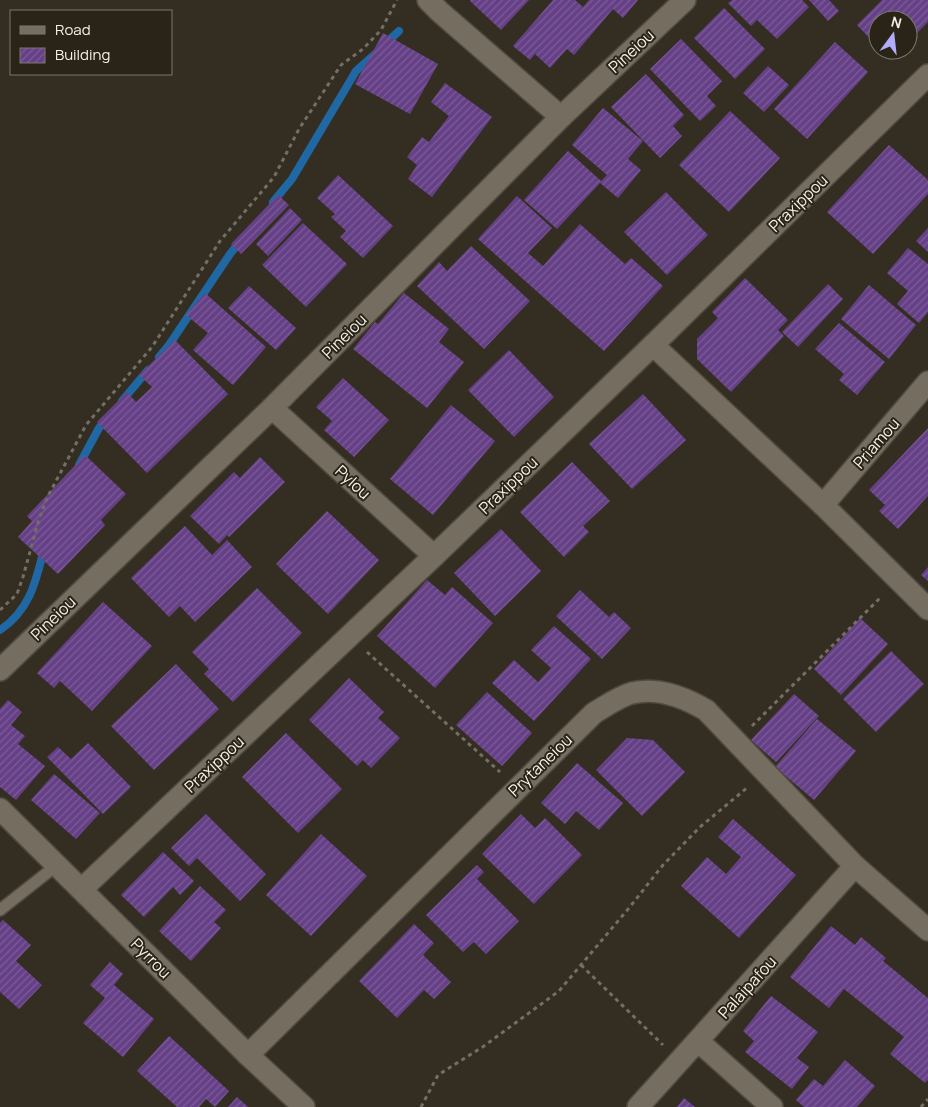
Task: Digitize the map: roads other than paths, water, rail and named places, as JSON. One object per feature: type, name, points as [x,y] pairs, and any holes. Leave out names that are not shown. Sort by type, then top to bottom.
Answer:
[{"type":"street","name":"Pineiou","points":[[0,670],[272,408],[562,117],[685,0]]},
{"type":"street","points":[[439,4],[562,117]]},
{"type":"street","name":"Praxippou","points":[[82,889],[434,556],[653,345],[928,75]]},
{"type":"street","points":[[653,345],[823,505],[928,609]]},
{"type":"street","name":"Priamou","points":[[823,505],[928,382]]},
{"type":"street","name":"Pylou","points":[[272,408],[434,556]]},
{"type":"street","name":"Prytaneiou","points":[[248,1055],[594,713],[613,701],[632,693],[660,693],[687,699],[706,710],[855,866],[928,930]]},
{"type":"street","name":"Pyrrou","points":[[0,809],[248,1055],[304,1107]]},
{"type":"street","name":"Palaipafou","points":[[638,1107],[855,866]]},
{"type":"street","points":[[698,1041],[772,1107]]},
{"type":"lane","points":[[0,910],[57,865]]},
{"type":"waterway","points":[[385,44],[399,31]]},
{"type":"waterway","points":[[273,202],[292,179],[356,71],[375,54]]},
{"type":"waterway","points":[[159,357],[241,240]]},
{"type":"waterway","points":[[122,401],[148,370]]},
{"type":"waterway","points":[[79,465],[106,419]]},
{"type":"waterway","points":[[0,630],[10,622],[25,604],[38,572],[44,549]]}]
